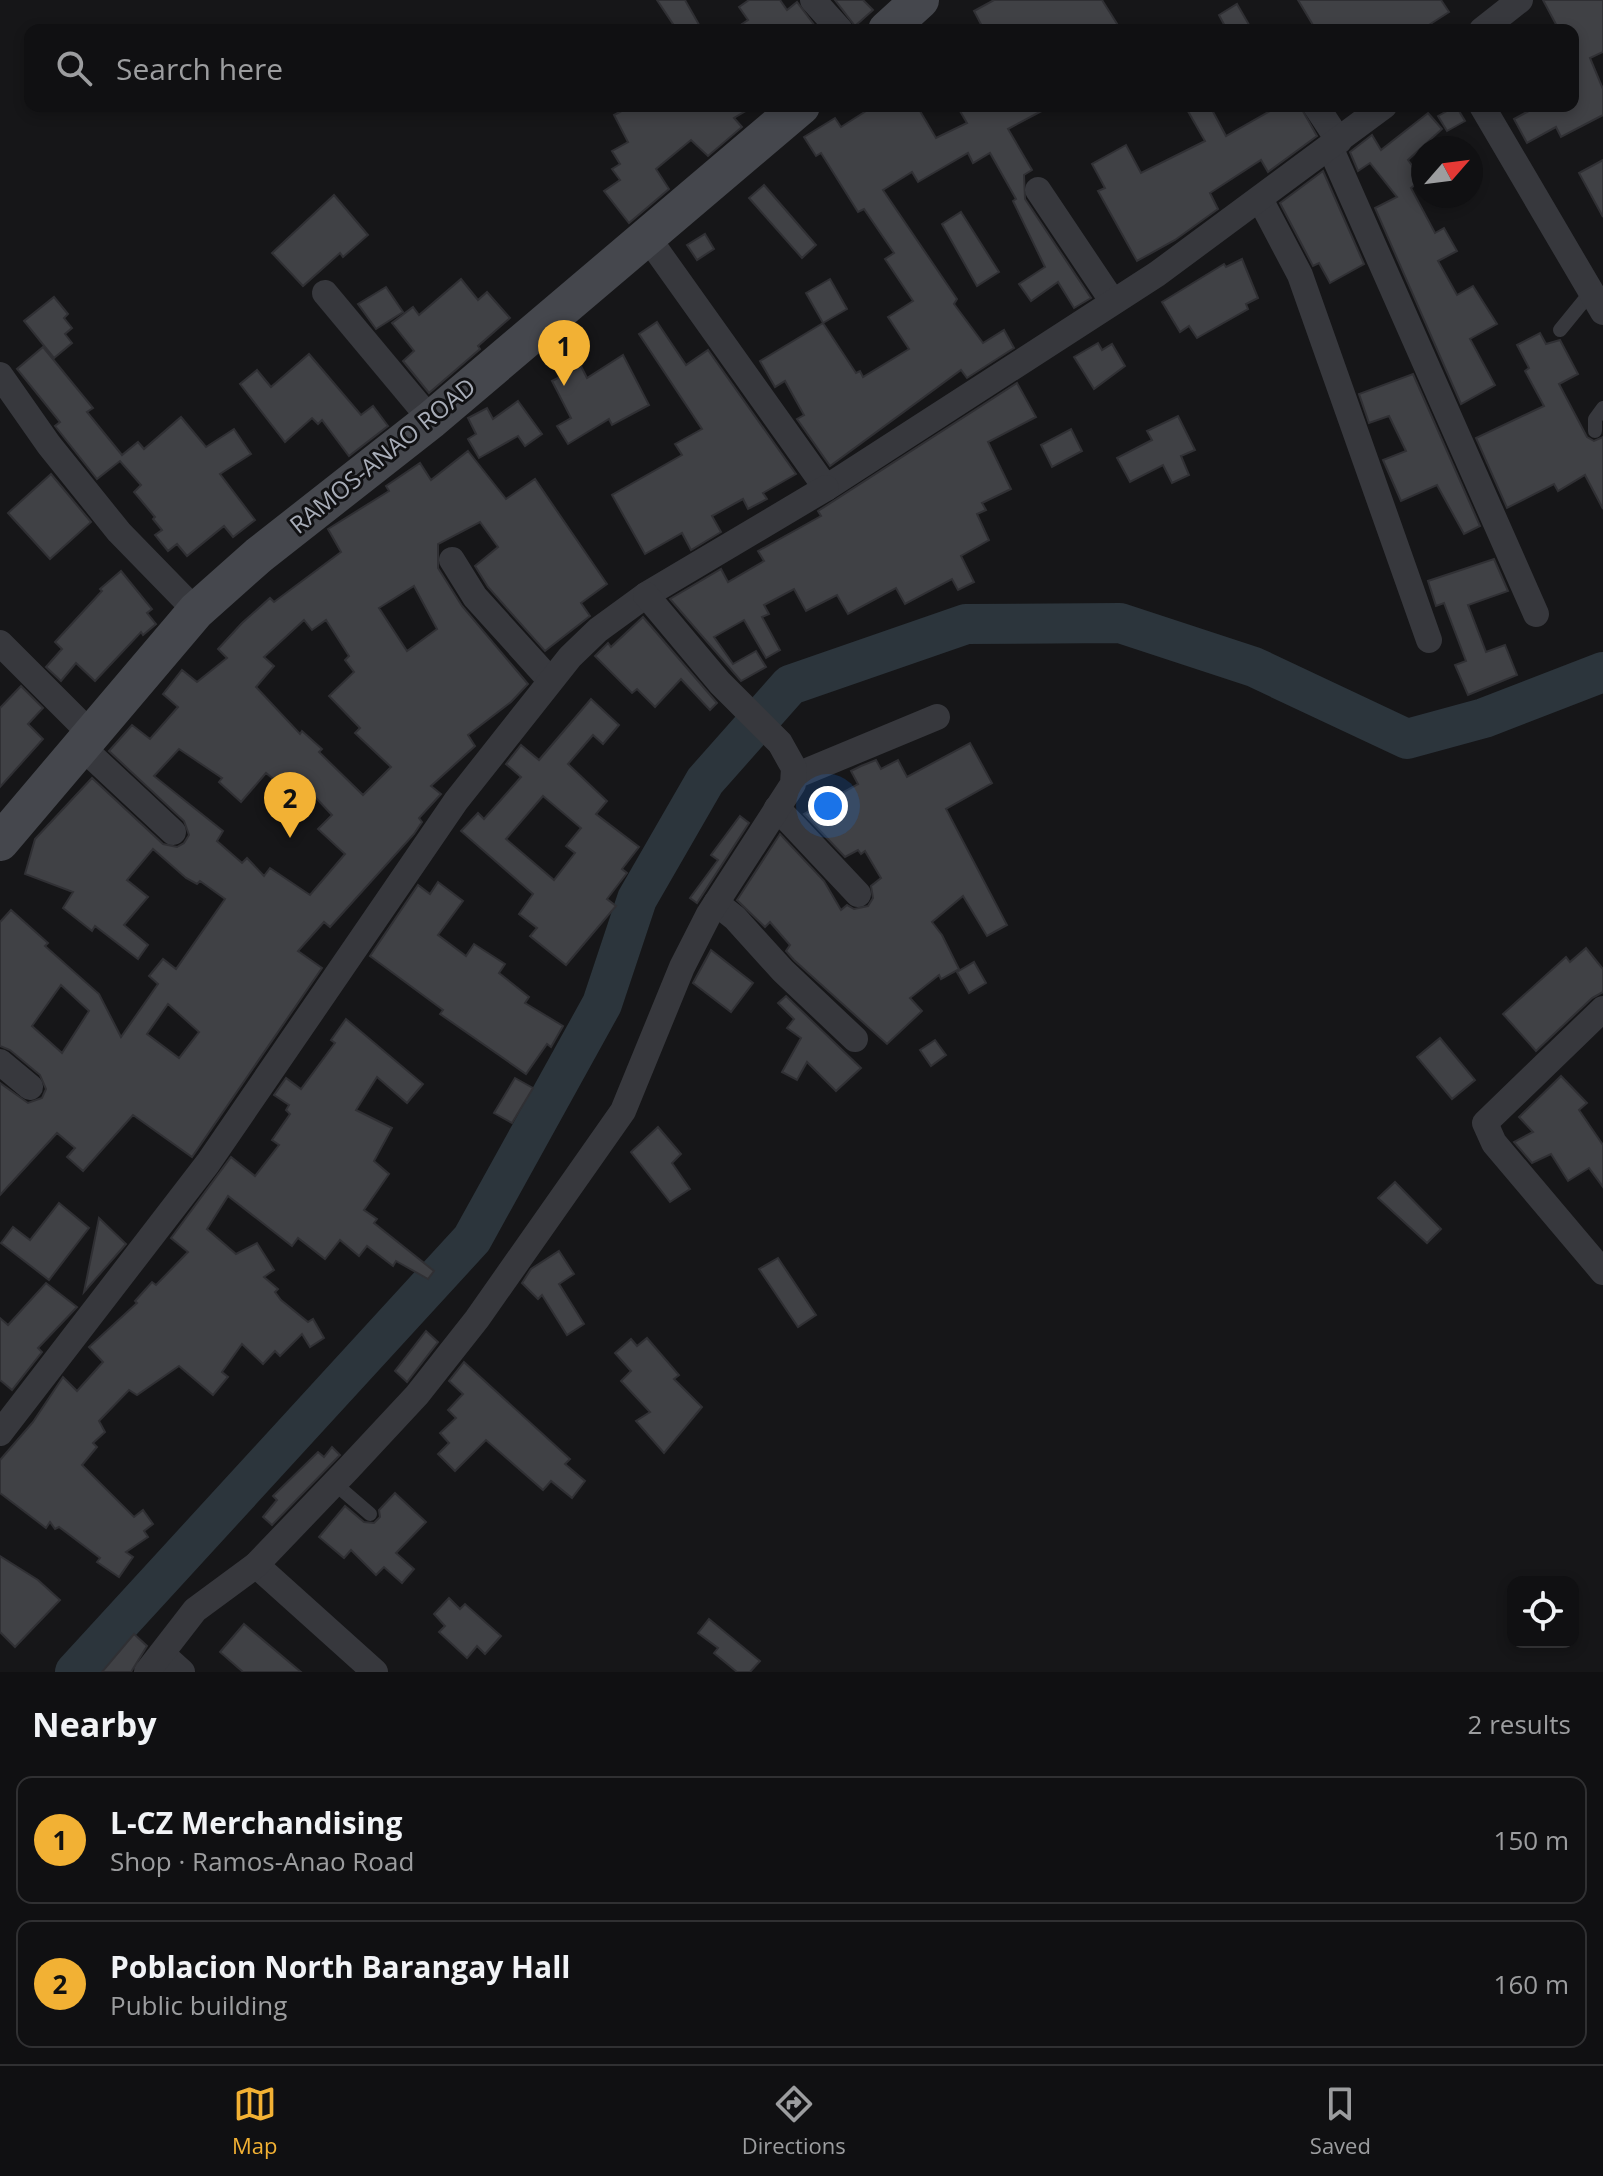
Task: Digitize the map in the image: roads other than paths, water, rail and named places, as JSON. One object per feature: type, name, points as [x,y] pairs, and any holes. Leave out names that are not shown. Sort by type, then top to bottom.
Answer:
[{"type":"main road","points":[[894,24],[920,0]]},
{"type":"main road","name":"RAMOS-ANAO ROAD","points":[[0,842],[88,742],[196,611],[259,555],[431,420],[794,112]]},
{"type":"street","points":[[813,0],[835,24]]},
{"type":"street","points":[[1490,24],[1520,0]]},
{"type":"street","points":[[1319,112],[1536,614]]},
{"type":"street","points":[[0,1433],[208,1163],[456,801],[550,680],[598,630],[646,595],[826,488],[1113,302],[1260,199],[1376,112]]},
{"type":"street","points":[[1486,112],[1597,302]]},
{"type":"street","points":[[1038,190],[1113,302]]},
{"type":"street","points":[[1260,199],[1300,275],[1429,640]]},
{"type":"street","points":[[648,238],[826,488]]},
{"type":"street","points":[[325,293],[431,420]]},
{"type":"street","points":[[0,375],[49,445],[119,532],[196,611]]},
{"type":"street","points":[[452,560],[475,597],[550,680]]},
{"type":"street","points":[[646,595],[748,712],[780,743],[795,776]]},
{"type":"street","points":[[0,643],[173,832]]},
{"type":"street","points":[[182,1672],[155,1663],[195,1610],[256,1565],[449,1356],[623,1111],[682,967],[716,903],[795,776],[937,717]]},
{"type":"street","points":[[777,808],[858,894]]},
{"type":"street","points":[[716,903],[735,918],[783,971],[855,1039]]},
{"type":"street","points":[[1603,1009],[1485,1123],[1494,1143],[1603,1272]]},
{"type":"street","points":[[0,1062],[30,1087]]},
{"type":"street","points":[[256,1565],[375,1672]]},
{"type":"lane","points":[[1560,330],[1597,302]]},
{"type":"lane","points":[[1595,431],[1595,419],[1603,408]]},
{"type":"lane","points":[[334,1483],[370,1514]]},
{"type":"waterway","points":[[75,1672],[472,1239],[602,1004],[637,899],[705,781],[790,685],[966,624],[1120,623],[1254,667],[1407,739],[1484,718],[1603,672]]},
{"type":"place","name":"L-CZ Merchandising","points":[[564,386]]},
{"type":"place","name":"Poblacion North Barangay Hall","points":[[290,838]]}]
